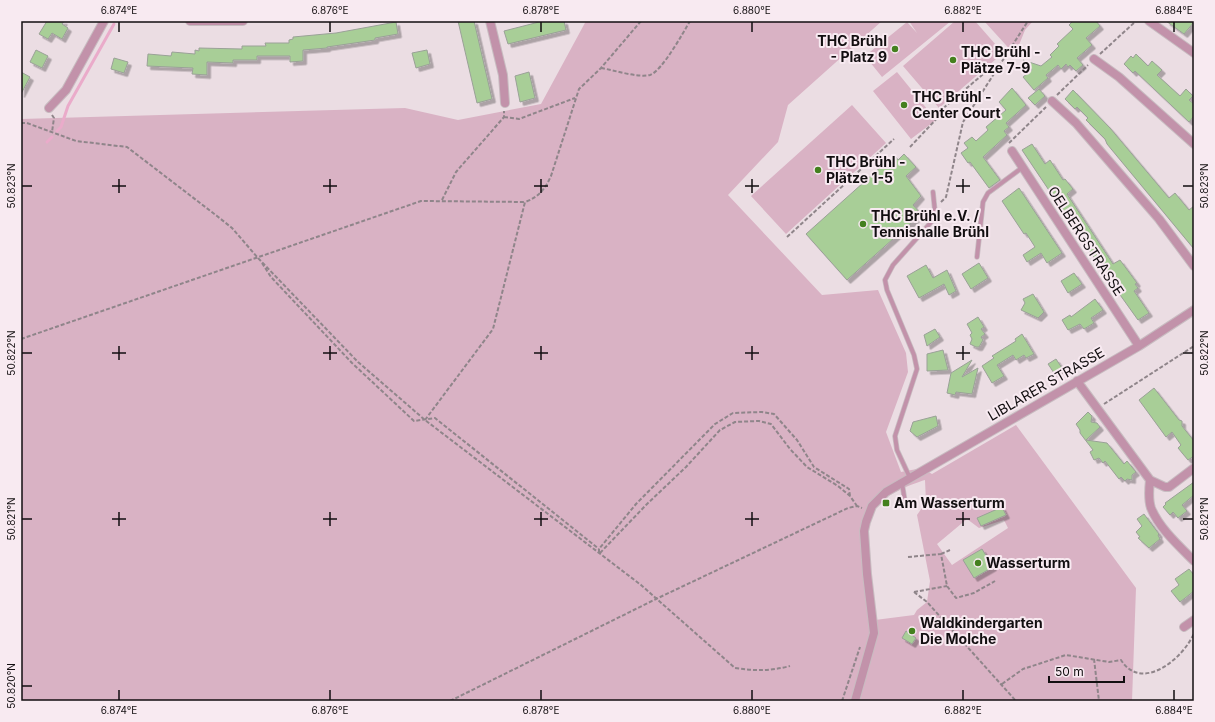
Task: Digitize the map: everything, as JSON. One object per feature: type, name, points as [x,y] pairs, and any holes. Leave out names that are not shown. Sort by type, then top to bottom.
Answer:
[{"type":"street","points":[[49,108],[66,90],[104,21]]},
{"type":"street","points":[[190,21],[243,21]]},
{"type":"street","points":[[490,21],[503,75],[504,106]]},
{"type":"street","points":[[1149,21],[1194,53]]},
{"type":"street","points":[[1094,60],[1119,77],[1194,144]]},
{"type":"street","points":[[1052,101],[1076,123],[1159,219],[1194,266]]},
{"type":"street","name":"OELBERGSTRASSE","points":[[1012,151],[1139,346]]},
{"type":"street","name":"LIBLARER STRASSE","points":[[870,511],[878,499],[910,478],[1139,346],[1194,310]]},
{"type":"street","points":[[1077,381],[1096,409],[1150,480],[1165,487],[1169,487],[1194,468]]},
{"type":"street","points":[[1150,480],[1149,495],[1151,508],[1165,529],[1194,561]]},
{"type":"street","points":[[855,701],[874,633],[864,538],[866,522],[870,511]]},
{"type":"street","points":[[1184,627],[1194,620]]},
{"type":"lane","points":[[977,257],[983,202],[988,193],[1023,167]]},
{"type":"lane","points":[[910,478],[897,450],[895,436],[917,369],[914,355],[887,290],[885,280],[893,265],[933,220],[935,208],[933,192]]},
{"type":"lane","points":[[902,483],[905,502]]},
{"type":"path","points":[[21,339],[421,201],[442,200],[525,202],[536,198],[545,188],[551,176],[579,89],[601,68],[641,21]]},
{"type":"path","points":[[601,68],[641,76],[651,75],[658,69],[676,46],[690,21]]},
{"type":"path","points":[[935,208],[946,197],[963,122],[1028,21]]},
{"type":"path","points":[[1106,48],[1136,21]]},
{"type":"path","points":[[910,147],[943,112],[941,110],[988,70]]},
{"type":"path","points":[[1012,151],[1009,143],[1077,75]]},
{"type":"path","points":[[504,117],[519,119],[575,98]]},
{"type":"path","points":[[442,200],[456,172],[504,117],[504,106]]},
{"type":"path","points":[[49,108],[54,118],[52,132]]},
{"type":"path","points":[[21,123],[27,123],[76,141],[128,147],[232,228],[258,258],[358,362],[425,420],[599,553],[656,599],[735,668],[754,671],[774,670],[790,666]]},
{"type":"path","points":[[787,237],[894,139]]},
{"type":"path","points":[[425,420],[494,329],[525,202]]},
{"type":"path","points":[[258,258],[271,277],[352,363],[414,421],[435,418],[599,549]]},
{"type":"path","points":[[1096,409],[1194,346]]},
{"type":"path","points":[[599,553],[599,549],[636,504],[715,424],[733,413],[762,412],[774,414],[797,440],[814,467],[849,489],[850,496]]},
{"type":"path","points":[[599,553],[686,467],[720,430],[735,422],[759,421],[771,424],[790,449],[807,467],[838,486],[850,496],[857,506]]},
{"type":"path","points":[[450,701],[656,599],[848,508],[857,506],[870,511]]},
{"type":"path","points":[[908,557],[941,554],[950,550]]},
{"type":"path","points":[[941,554],[947,586],[956,598],[974,593],[995,581]]},
{"type":"path","points":[[947,586],[914,592],[927,602],[1016,701]]},
{"type":"path","points":[[1002,684],[1023,669],[1066,655],[1094,658],[1109,662],[1121,660],[1126,667],[1140,674],[1155,673],[1189,645],[1194,633]]},
{"type":"path","points":[[842,701],[862,640]]},
{"type":"path","points":[[1094,658],[1099,701]]},
{"type":"shaded area","points":[[586,21],[882,21],[788,105],[778,142],[728,195],[822,295],[878,290],[906,353],[908,372],[886,432],[901,472],[922,468],[932,474],[1016,425],[1136,588],[1132,701],[21,701],[21,119],[405,108],[458,120],[541,104]],"holes":[[[925,480],[926,502],[917,515],[930,581],[927,602],[917,610],[914,615],[875,620],[868,548],[868,533],[873,510],[882,500],[904,488]],[[967,519],[979,528],[1004,520],[1008,528],[952,565],[937,544]]]},
{"type":"shaded area","name":"THC Brühl - Platz 9","points":[[909,21],[951,21],[882,77],[865,56],[907,22],[917,33]]},
{"type":"shaded area","name":"THC Brühl - Plätze 7-9","points":[[955,21],[975,21],[1003,53],[939,108],[903,66]]},
{"type":"shaded area","points":[[984,21],[1033,21],[1025,30],[1015,55]]},
{"type":"shaded area","name":"THC Brühl - Center Court","points":[[897,72],[936,120],[911,139],[873,91]]},
{"type":"shaded area","name":"THC Brühl - Plätze 1-5","points":[[852,105],[886,143],[786,234],[751,196]]},
{"type":"building","points":[[47,21],[64,21],[62,24],[68,28],[62,39],[52,33],[48,39],[39,34]]},
{"type":"building","points":[[458,21],[474,21],[492,99],[477,103]]},
{"type":"building","points":[[543,21],[564,21],[566,30],[508,44],[504,31]]},
{"type":"building","points":[[1073,21],[1096,21],[1100,26],[1086,38],[1092,45],[1077,58],[1083,65],[1076,71],[1070,65],[1068,67],[1066,64],[1061,69],[1058,65],[1046,75],[1048,78],[1034,90],[1023,77],[1032,70],[1023,60],[1041,66],[1052,57],[1050,55],[1059,46],[1057,44],[1073,29],[1069,25]]},
{"type":"building","points":[[1166,21],[1194,21],[1194,22],[1184,34]]},
{"type":"building","points":[[396,22],[398,34],[375,38],[375,40],[327,48],[303,50],[303,61],[290,62],[290,56],[257,56],[257,60],[233,60],[233,63],[207,62],[207,75],[192,74],[193,68],[147,66],[148,54],[171,56],[172,52],[195,54],[195,50],[199,51],[199,48],[242,49],[242,46],[266,46],[265,43],[289,43],[289,40],[293,39],[293,37],[336,33]]},
{"type":"building","points":[[36,50],[48,56],[42,68],[30,62]]},
{"type":"building","points":[[427,50],[430,64],[416,68],[412,53]]},
{"type":"building","points":[[1136,54],[1148,66],[1152,61],[1162,70],[1157,75],[1180,96],[1186,89],[1193,96],[1189,100],[1194,104],[1194,116],[1189,122],[1135,71],[1133,73],[1124,64],[1131,56],[1133,58]]},
{"type":"building","points":[[114,58],[128,62],[124,73],[111,69]]},
{"type":"building","points":[[21,72],[30,77],[21,94]]},
{"type":"building","points":[[529,72],[535,98],[520,102],[515,76]]},
{"type":"building","points":[[1012,88],[1026,105],[1006,123],[1009,127],[1004,131],[1007,135],[983,157],[1000,180],[989,188],[970,162],[968,163],[961,153],[968,148],[964,143],[972,137],[976,141],[988,130],[986,127],[1006,110],[999,102]]},
{"type":"building","points":[[1039,89],[1045,96],[1035,105],[1028,98]]},
{"type":"building","points":[[1073,90],[1110,128],[1169,198],[1175,193],[1189,210],[1194,206],[1194,249],[1107,144],[1105,139],[1086,120],[1088,118],[1077,107],[1075,109],[1065,99]]},
{"type":"building","points":[[1032,144],[1045,164],[1050,160],[1063,180],[1065,179],[1073,189],[1067,194],[1113,264],[1120,260],[1137,283],[1135,284],[1138,288],[1134,291],[1149,313],[1138,320],[1103,271],[1022,150]]},
{"type":"building","name":"THC Brühl e.V. / Tennishalle Brühl","points":[[904,154],[916,167],[906,176],[921,196],[913,205],[921,214],[847,280],[806,234],[883,165],[885,166],[896,157],[898,160]]},
{"type":"building","points":[[1019,188],[1062,253],[1047,263],[1041,253],[1027,262],[1023,255],[1035,247],[1026,233],[1024,234],[1002,201]]},
{"type":"building","points":[[979,263],[988,278],[971,289],[962,274]]},
{"type":"building","points":[[926,265],[933,278],[947,270],[956,291],[949,295],[944,284],[919,298],[907,276]]},
{"type":"building","points":[[1074,273],[1082,284],[1068,293],[1061,281]]},
{"type":"building","points":[[1033,294],[1044,312],[1038,318],[1021,310],[1025,303],[1023,299]]},
{"type":"building","points":[[1095,299],[1103,310],[1091,318],[1094,323],[1084,329],[1080,324],[1068,330],[1062,320],[1070,315],[1071,317]]},
{"type":"building","points":[[978,317],[984,327],[981,329],[985,334],[981,337],[983,340],[979,347],[976,347],[970,344],[972,339],[970,335],[972,333],[967,324]]},
{"type":"building","points":[[935,329],[940,337],[927,346],[924,335]]},
{"type":"building","points":[[1022,334],[1034,354],[1026,358],[1024,355],[1016,360],[1013,355],[997,365],[1004,376],[992,383],[982,366],[994,358],[992,356],[1016,341],[1015,339]]},
{"type":"building","points":[[943,350],[948,370],[927,371],[927,354]]},
{"type":"building","points":[[1056,359],[1062,368],[1054,373],[1048,364]]},
{"type":"building","points":[[972,360],[962,377],[978,368],[972,394],[956,392],[955,395],[947,393],[951,373]]},
{"type":"building","points":[[1154,388],[1179,420],[1182,421],[1182,426],[1194,441],[1194,456],[1188,460],[1178,448],[1181,445],[1172,432],[1166,437],[1139,400]]},
{"type":"building","points":[[1088,412],[1092,416],[1091,422],[1097,423],[1100,427],[1086,440],[1107,443],[1124,464],[1127,461],[1136,472],[1132,475],[1132,480],[1127,479],[1125,481],[1121,477],[1119,479],[1105,461],[1103,463],[1099,458],[1094,460],[1090,452],[1093,450],[1080,433],[1080,430],[1076,424]]},
{"type":"building","points":[[936,416],[938,426],[917,437],[910,431],[913,422]]},
{"type":"building","points":[[1194,482],[1194,495],[1182,505],[1187,511],[1178,518],[1173,512],[1170,515],[1163,507],[1166,504],[1165,503]]},
{"type":"building","points":[[1002,507],[1006,515],[981,526],[977,518]]},
{"type":"building","points":[[1144,514],[1159,534],[1160,539],[1149,548],[1138,538],[1140,537],[1136,532],[1142,526],[1137,519]]},
{"type":"building","name":"Wasserturm","points":[[982,549],[993,567],[974,578],[963,560]]},
{"type":"building","points":[[1189,569],[1194,575],[1194,591],[1180,602],[1171,591],[1179,585],[1175,579]]},
{"type":"building","points":[[906,631],[916,638],[912,644],[902,638]]},
{"type":"waterway","points":[[57,131],[61,127],[68,106],[114,24]]},
{"type":"waterway","points":[[47,142],[52,137]]},
{"type":"place","name":"THC Brühl - Platz 9","points":[[895,49]]},
{"type":"place","name":"THC Brühl - Plätze 7-9","points":[[953,60]]},
{"type":"place","name":"THC Brühl - Center Court","points":[[904,105]]},
{"type":"place","name":"THC Brühl - Plätze 1-5","points":[[818,170]]},
{"type":"place","name":"THC Brühl e.V. / Tennishalle Brühl","points":[[863,224]]},
{"type":"place","name":"Am Wasserturm","points":[[886,503]]},
{"type":"place","name":"Wasserturm","points":[[978,563]]},
{"type":"place","name":"Waldkindergarten Die Molche","points":[[912,631]]}]
